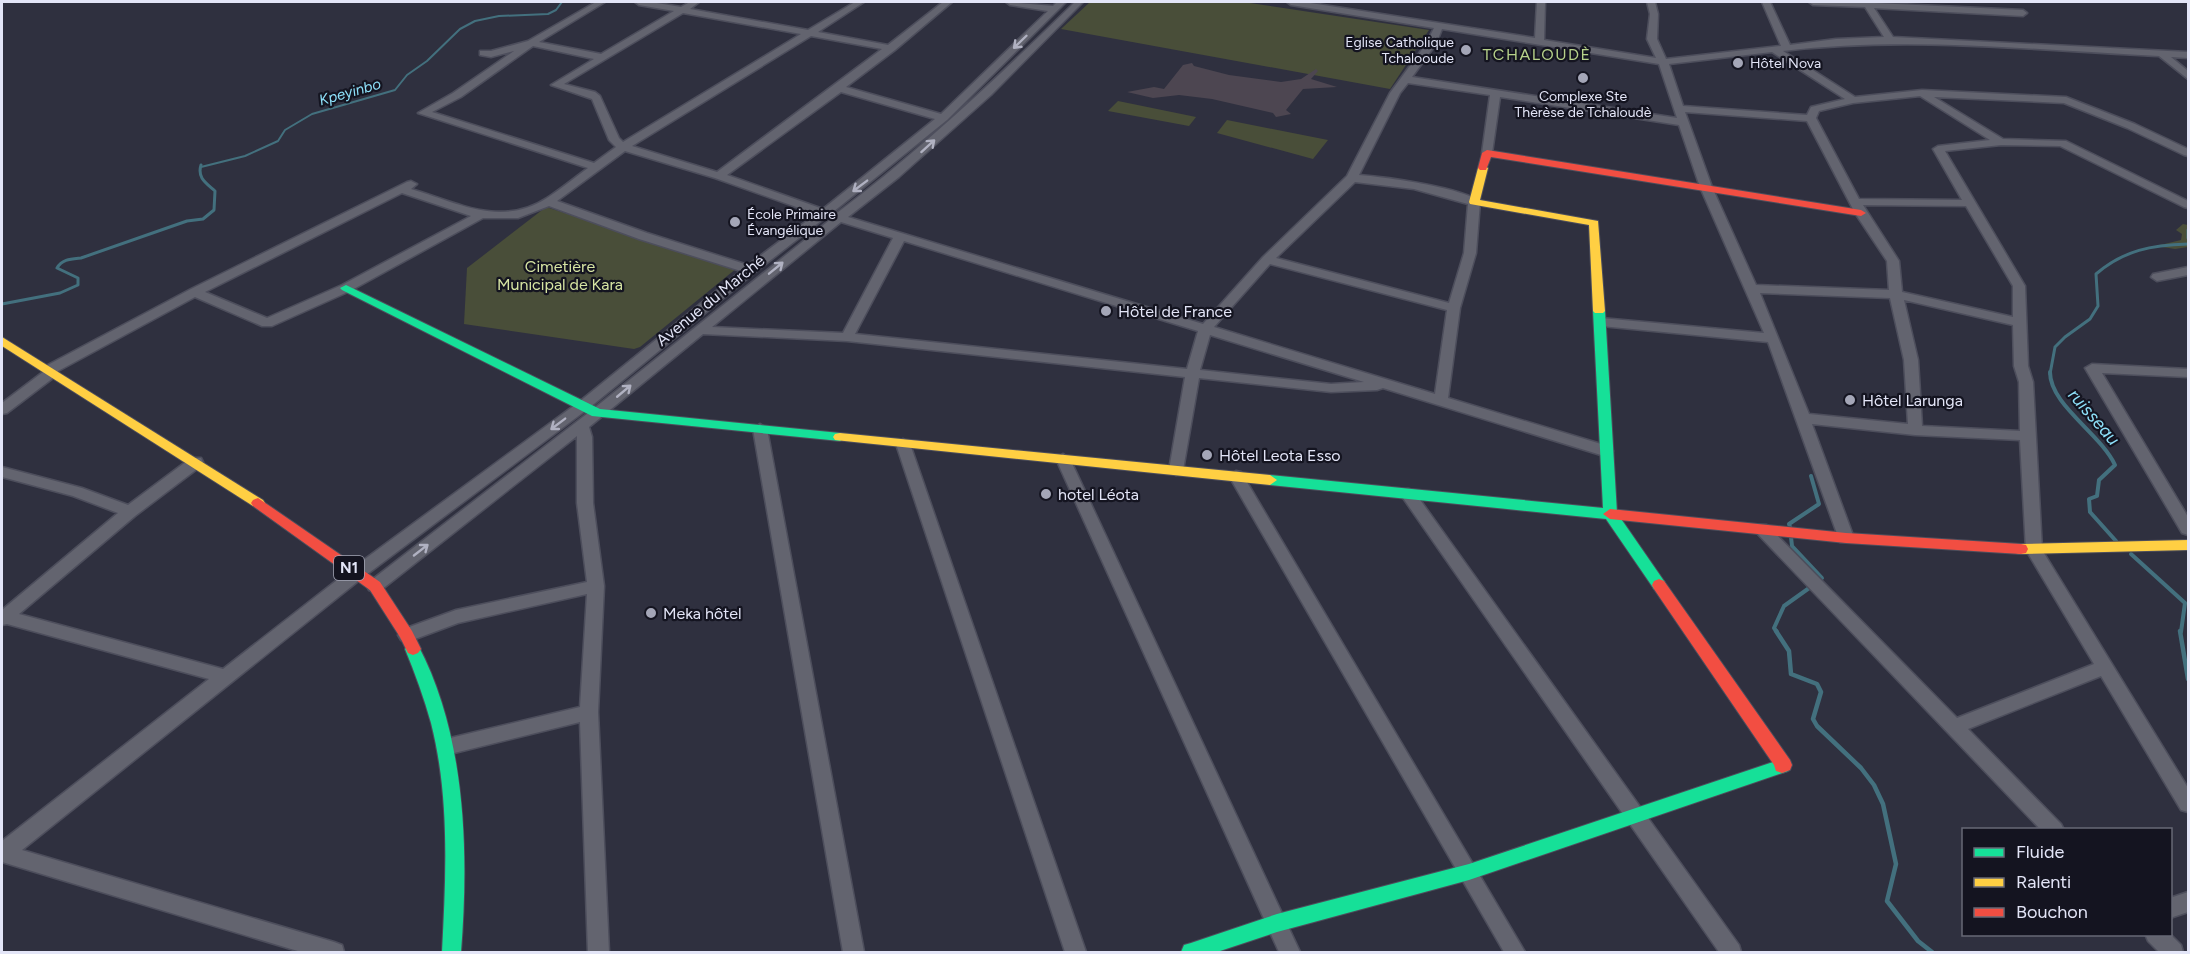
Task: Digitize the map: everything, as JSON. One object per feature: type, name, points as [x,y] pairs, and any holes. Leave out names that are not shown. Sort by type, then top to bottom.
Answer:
[{"type":"main road","points":[[1191,952],[1277,923],[1469,872],[1784,765],[1610,514],[1594,223],[1474,202],[1487,153],[1707,189],[1859,207]]},
{"type":"main road","points":[[346,288],[597,413],[1846,538],[2034,550],[2188,545]]},
{"type":"main road","name":"N1","points":[[2,341],[196,462],[275,514],[375,586],[407,635],[427,680],[446,747],[454,809],[456,852],[452,952]]},
{"type":"street","points":[[596,167],[423,113],[457,95],[531,43],[601,2]]},
{"type":"street","points":[[639,2],[892,48]]},
{"type":"street","points":[[695,2],[556,85],[591,94],[596,98],[614,140],[623,147],[719,176],[824,213],[1606,451]]},
{"type":"street","points":[[2,410],[50,371],[195,292],[405,187],[457,209],[481,215],[519,215],[549,202],[623,147],[860,2]]},
{"type":"street","points":[[719,176],[892,48],[948,2]]},
{"type":"street","points":[[1010,2],[1058,5]]},
{"type":"street","name":"Avenue du Marché","points":[[375,586],[597,413],[895,175],[987,93],[1079,2]]},
{"type":"street","points":[[1291,2],[1359,11],[1663,62],[1836,42],[1890,40],[2188,56]]},
{"type":"street","points":[[1359,11],[1364,2]]},
{"type":"street","points":[[1539,41],[1541,2]]},
{"type":"street","points":[[1651,2],[1654,14],[1652,39],[1680,109],[1682,122],[1707,189],[1773,338],[1846,538]]},
{"type":"street","points":[[1766,2],[1780,48],[1853,100]]},
{"type":"street","points":[[1813,2],[2024,13]]},
{"type":"street","points":[[1975,2],[1980,11]]},
{"type":"street","name":"Avenue du Marché","points":[[2,853],[356,574],[584,405],[750,270],[881,170],[943,118],[1058,5]]},
{"type":"street","points":[[1868,5],[1890,40]]},
{"type":"street","points":[[1176,470],[1193,372],[1206,328],[1267,260],[1352,178],[1395,93],[1431,44],[1439,26]]},
{"type":"street","points":[[483,53],[491,54],[531,43],[600,57]]},
{"type":"street","points":[[2162,54],[2188,76]]},
{"type":"street","points":[[1404,79],[1682,122]]},
{"type":"street","points":[[839,88],[943,118]]},
{"type":"street","points":[[971,90],[987,93]]},
{"type":"street","points":[[1487,153],[1495,93]]},
{"type":"street","points":[[1922,93],[2001,142]]},
{"type":"street","points":[[1811,118],[1815,110],[1853,100],[1922,93],[2066,100],[2131,126],[2188,153]]},
{"type":"street","points":[[1680,109],[1811,118]]},
{"type":"street","points":[[1811,118],[1859,207],[1893,261],[1896,294],[1911,360],[1915,430]]},
{"type":"street","points":[[2188,206],[2062,143],[2001,142],[1938,149],[2019,286],[2021,366],[2026,382],[2034,550],[2188,804]]},
{"type":"street","points":[[881,170],[895,175]]},
{"type":"street","points":[[1352,178],[1444,193],[1474,202],[1470,253],[1454,308],[1441,401]]},
{"type":"street","points":[[549,202],[750,270]]},
{"type":"street","points":[[1859,207],[1970,202]]},
{"type":"street","points":[[195,292],[267,323],[346,288],[481,215]]},
{"type":"street","points":[[847,337],[901,235]]},
{"type":"street","points":[[1267,260],[1454,308]]},
{"type":"street","points":[[2157,277],[2188,271]]},
{"type":"street","points":[[1750,289],[1896,294],[2019,322]]},
{"type":"street","points":[[1600,322],[1773,338]]},
{"type":"street","points":[[700,330],[847,337],[1331,388],[1389,386]]},
{"type":"street","points":[[2188,373],[2092,368],[2188,529]]},
{"type":"street","points":[[1804,418],[1915,430],[2027,436]]},
{"type":"street","points":[[581,425],[585,437],[585,503],[596,586],[589,712],[597,952]]},
{"type":"street","points":[[760,429],[854,952]]},
{"type":"street","points":[[903,444],[1076,952]]},
{"type":"street","points":[[1063,459],[1290,952]]},
{"type":"street","points":[[2,617],[130,512],[196,462]]},
{"type":"street","points":[[2,472],[77,492],[130,512]]},
{"type":"street","points":[[1236,476],[1515,952]]},
{"type":"street","points":[[1408,494],[1731,952]]},
{"type":"street","points":[[1761,530],[2052,828]]},
{"type":"street","points":[[407,635],[456,616],[596,586]]},
{"type":"street","points":[[2,617],[226,676]]},
{"type":"street","points":[[1954,727],[2106,667]]},
{"type":"street","points":[[446,747],[589,712]]},
{"type":"street","points":[[2,853],[334,952]]},
{"type":"street","points":[[2172,907],[2188,902]]},
{"type":"street","points":[[2158,936],[2173,952]]},
{"type":"green space","points":[[1090,2],[1243,2],[1429,30],[1390,89],[1061,29]]},
{"type":"green space","points":[[1118,101],[1196,117],[1189,126],[1108,111]]},
{"type":"green space","points":[[1227,120],[1328,140],[1313,159],[1217,133]]},
{"type":"green space","name":"Cimetière Municipal de Kara","points":[[546,207],[737,268],[640,347],[634,349],[464,324],[467,268]]},
{"type":"green space","points":[[2183,224],[2188,225],[2188,247],[2175,249],[2156,246],[2181,240],[2182,234],[2176,230]]},
{"type":"building","points":[[1192,63],[1194,66],[1229,75],[1281,82],[1301,79],[1316,69],[1318,71],[1311,79],[1337,87],[1303,89],[1286,110],[1291,114],[1276,117],[1273,113],[1212,99],[1179,95],[1153,98],[1127,92],[1154,87],[1164,89],[1183,65]]},
{"type":"waterway","name":"Kpeyinbo","points":[[201,167],[245,156],[278,141],[285,130],[312,114],[395,90],[407,75],[427,61],[460,29],[475,21],[499,16],[548,14],[556,10],[562,2]]},
{"type":"waterway","name":"Kpeyinbo","points":[[2,304],[60,293],[78,285],[78,278],[57,268],[64,261],[81,258],[187,221],[203,219],[214,210],[215,191],[201,177],[201,165]]},
{"type":"waterway","name":"ruisseau","points":[[2188,230],[2188,238]]},
{"type":"waterway","name":"ruisseau","points":[[2050,373],[2055,347],[2090,319],[2098,306],[2096,274],[2117,259],[2139,250],[2188,244]]},
{"type":"waterway","name":"ruisseau","points":[[2050,373],[2052,384],[2058,396],[2099,442],[2115,465],[2099,480],[2097,496],[2089,499],[2090,512],[2116,541]]},
{"type":"waterway","name":"ruisseau","points":[[1790,527],[1789,524],[1819,504],[1811,476]]},
{"type":"waterway","name":"ruisseau","points":[[1791,537],[1792,546],[1822,578],[1818,581]]},
{"type":"waterway","name":"ruisseau","points":[[2131,554],[2185,603],[2181,632]]},
{"type":"waterway","name":"ruisseau","points":[[1777,632],[1774,628],[1784,606],[1812,586]]},
{"type":"waterway","name":"ruisseau","points":[[1776,631],[1789,651],[1791,674],[1817,684],[1821,692],[1813,719],[1817,726],[1861,768],[1874,785],[1883,804],[1896,864],[1887,901],[1918,941],[1932,952]]},
{"type":"waterway","name":"ruisseau","points":[[2180,631],[2188,679]]},
{"type":"traffic: fast","points":[[346,288],[597,413],[840,437]]},
{"type":"traffic: fast","points":[[1599,311],[1610,514],[1659,585]]},
{"type":"traffic: fast","points":[[1270,480],[1610,514]]},
{"type":"traffic: fast","points":[[413,649],[439,724],[452,798],[454,835],[452,952]]},
{"type":"traffic: fast","points":[[1191,952],[1277,923],[1469,872],[1782,766]]},
{"type":"traffic: slow","points":[[1483,168],[1474,202],[1594,223],[1599,311]]},
{"type":"traffic: slow","points":[[2,341],[258,503]]},
{"type":"traffic: slow","points":[[840,437],[1270,480]]},
{"type":"traffic: slow","points":[[2021,549],[2188,545]]},
{"type":"traffic: jam","points":[[1483,168],[1487,153],[1861,213]]},
{"type":"traffic: jam","points":[[258,503],[375,586],[407,635],[413,649]]},
{"type":"traffic: jam","points":[[1610,514],[1846,538],[2021,549]]},
{"type":"traffic: jam","points":[[1659,585],[1784,765],[1782,766]]},
{"type":"place","name":"Eglise Catholique Tchalooude","points":[[1466,50]]},
{"type":"place","name":"Hôtel Nova","points":[[1738,63]]},
{"type":"place","name":"Complexe Ste Thèrèse de Tchaloudè","points":[[1583,78]]},
{"type":"place","name":"École Primaire Évangélique","points":[[735,222]]},
{"type":"place","name":"Hôtel de France","points":[[1106,311]]},
{"type":"place","name":"Hôtel Larunga","points":[[1850,400]]},
{"type":"place","name":"Hôtel Leota Esso","points":[[1207,455]]},
{"type":"place","name":"hotel Léota","points":[[1046,494]]},
{"type":"place","name":"Meka hôtel","points":[[651,613]]},
{"type":"district","name":"TCHALOUDÈ","points":[[1537,54]]}]
